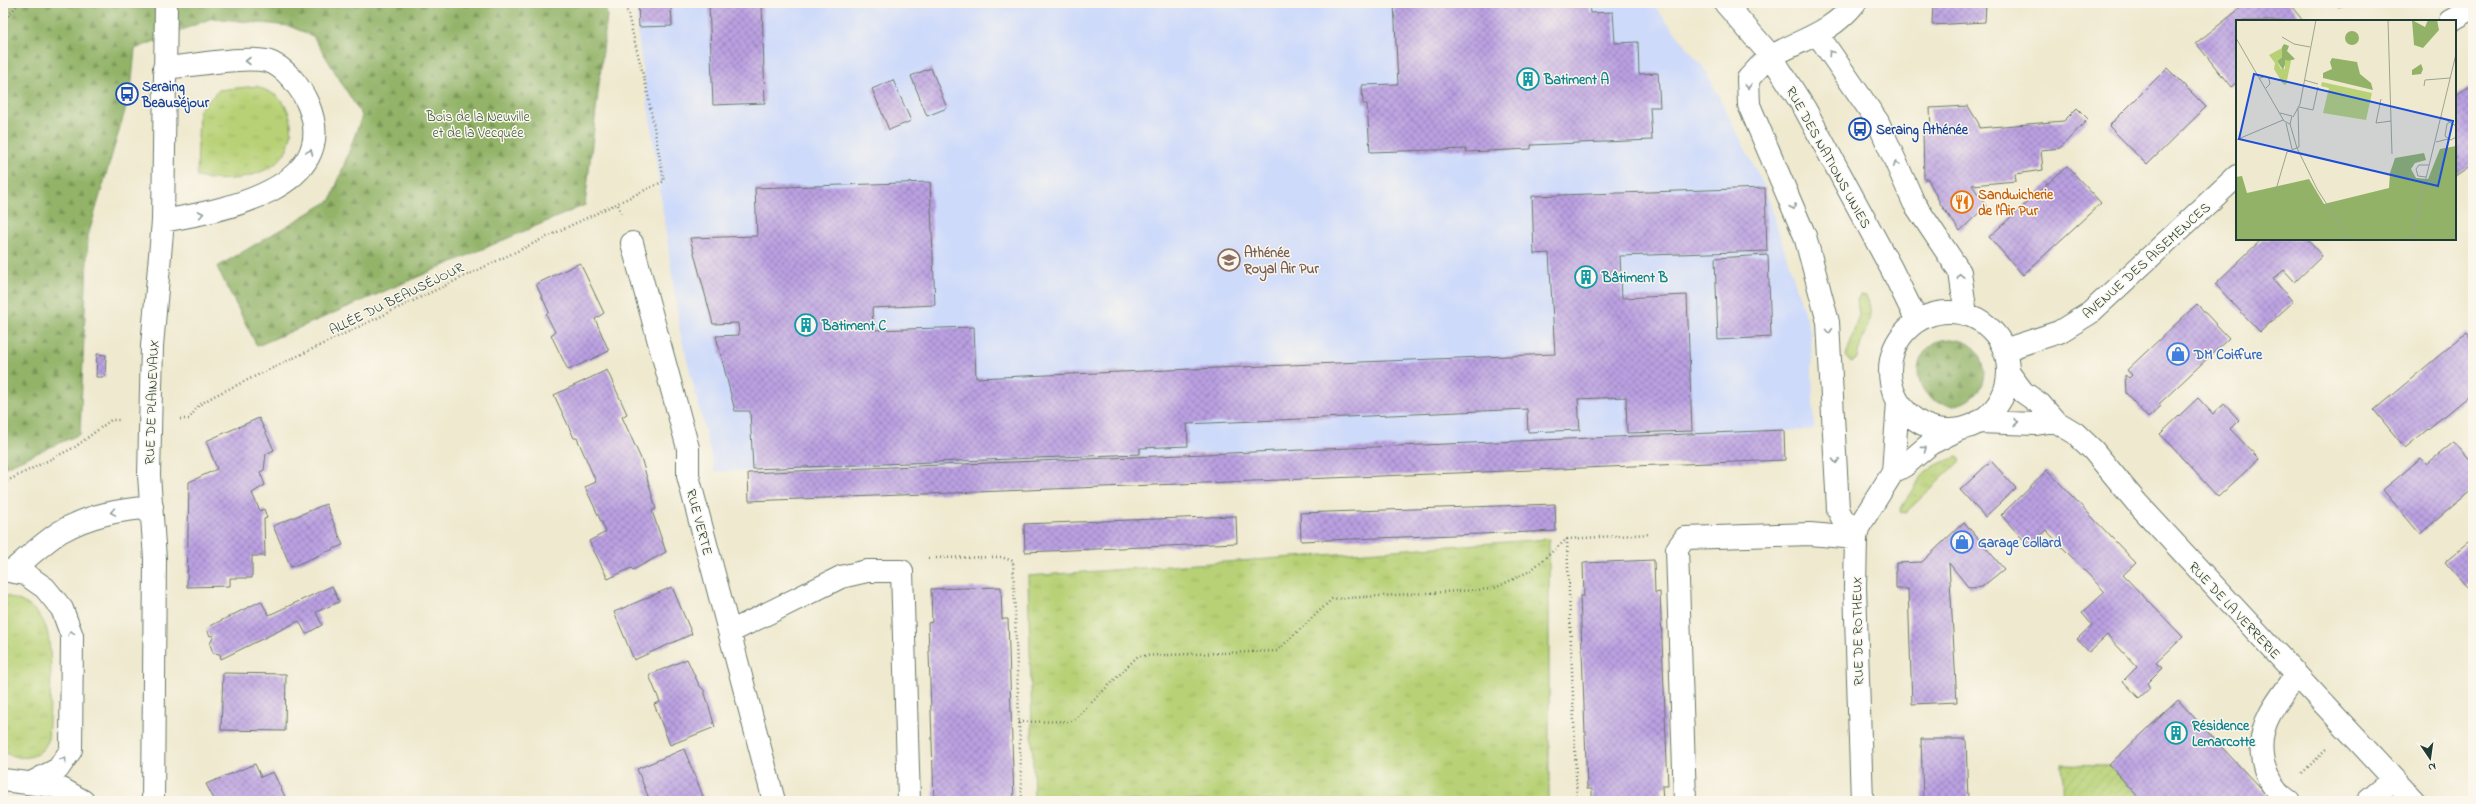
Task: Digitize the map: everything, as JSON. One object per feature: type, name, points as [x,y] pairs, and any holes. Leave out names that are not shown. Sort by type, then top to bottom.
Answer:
[{"type":"street","name":"RUE DE PLAINEVAUX","points":[[153,801],[155,559],[149,475],[152,360],[163,221],[166,3]]},
{"type":"street","name":"RUE DES NATIONS UNIES","points":[[1725,3],[1771,56],[1805,109],[1892,270],[1917,321]]},
{"type":"street","points":[[1855,3],[1837,23],[1818,35],[1771,56],[1748,79],[1749,105],[1805,236],[1828,322],[1838,508],[1843,520],[1857,533]]},
{"type":"street","points":[[2452,20],[2473,8]]},
{"type":"street","points":[[1818,35],[1878,122],[1914,203],[1960,272],[1966,315]]},
{"type":"street","points":[[163,221],[231,208],[280,187],[297,173],[309,157],[315,136],[314,117],[307,101],[283,69],[267,62],[243,61],[164,68]]},
{"type":"street","name":"AVENUE DES AISEMENCES","points":[[2004,350],[2059,332],[2090,313],[2236,177]]},
{"type":"street","name":"RUE VERTE","points":[[632,243],[688,448],[688,476],[774,801]]},
{"type":"street","points":[[1893,472],[1904,466],[1930,444],[1969,426],[1994,410],[2002,397],[2008,372],[2004,350],[1996,336],[1983,323],[1966,315],[1939,312],[1917,321],[1898,340],[1890,362],[1891,386],[1898,401],[1908,415],[1922,424],[1941,430],[1969,426],[2036,424],[2055,421]]},
{"type":"street","name":"RUE DE LA VERRERIE","points":[[2008,372],[2023,392],[2046,409],[2055,421],[2075,433],[2093,450],[2137,503],[2296,676],[2414,801]]},
{"type":"street","points":[[1857,533],[1893,472],[1898,401]]},
{"type":"street","points":[[7,571],[59,533],[79,523],[109,512],[152,507]]},
{"type":"street","points":[[1685,801],[1677,549],[1685,538],[1857,533]]},
{"type":"street","name":"RUE DE ROTHEUX","points":[[1857,533],[1855,587],[1862,801]]},
{"type":"street","points":[[7,571],[35,579],[54,597],[62,609],[72,636],[71,750],[58,768],[33,782]]},
{"type":"street","points":[[730,632],[841,577],[867,571],[902,571],[909,801]]},
{"type":"street","points":[[2284,798],[2264,768],[2261,753],[2262,733],[2269,714],[2296,676]]},
{"type":"street","points":[[3,780],[33,782],[62,789],[83,801]]},
{"type":"street","points":[[2368,801],[2393,780]]},
{"type":"path","points":[[3,22],[19,3]]},
{"type":"path","name":"ALLÉE DU BEAUSÉJOUR","points":[[189,419],[199,405],[214,396],[618,205],[664,181],[647,90],[625,3]]},
{"type":"path","points":[[3,483],[76,447],[111,420]]},
{"type":"path","points":[[1019,722],[1073,721],[1138,656],[1277,651],[1332,599],[1493,589],[1530,571],[1567,539],[1654,534],[1685,538]]},
{"type":"path","points":[[1567,539],[1577,801]]},
{"type":"path","points":[[902,571],[917,559],[1001,557],[1013,561],[1022,801]]},
{"type":"path","points":[[2284,798],[2331,745]]},
{"type":"shaded area","name":"Athénée Royal Air Pur","points":[[636,3],[1652,3],[1706,71],[1765,188],[1811,334],[1814,430],[715,472],[680,332],[638,35]]},
{"type":"green space","name":"Bois de la Neuville et de la Vecquée","points":[[3,3],[605,3],[607,15],[585,205],[257,346],[217,267],[331,200],[362,116],[313,36],[289,26],[212,18],[135,49],[131,90],[88,236],[80,434],[3,468]]},
{"type":"green space","points":[[257,86],[277,96],[285,106],[289,115],[291,135],[284,154],[269,168],[252,175],[225,180],[197,177],[199,110],[219,90]]},
{"type":"green space","points":[[1860,295],[1866,296],[1869,304],[1869,319],[1857,358],[1851,362],[1846,356],[1859,315],[1857,300]]},
{"type":"green space","points":[[1951,339],[1963,342],[1974,349],[1981,360],[1984,372],[1981,384],[1974,395],[1963,402],[1951,405],[1939,402],[1928,395],[1921,384],[1918,372],[1921,360],[1928,349],[1939,342]]},
{"type":"green space","points":[[1957,457],[1960,459],[1959,462],[1905,513],[1900,512],[1902,506],[1919,480],[1928,470],[1940,463]]},
{"type":"green space","points":[[1549,539],[1549,801],[1034,801],[1028,576]]},
{"type":"green space","points":[[3,595],[21,601],[31,607],[43,621],[47,631],[51,661],[48,741],[40,752],[29,757],[16,757],[3,752]]},
{"type":"green space","points":[[2062,764],[2109,765],[2142,801],[2064,801]]},
{"type":"building","points":[[638,3],[671,3],[672,26],[639,27]]},
{"type":"building","points":[[709,3],[762,3],[765,103],[713,105]]},
{"type":"building","name":"Batiment A","points":[[1394,3],[1589,3],[1590,13],[1613,12],[1615,43],[1638,42],[1639,74],[1658,73],[1660,107],[1650,107],[1652,140],[1531,145],[1531,149],[1466,152],[1466,149],[1370,152],[1367,104],[1363,104],[1362,85],[1398,84]]},
{"type":"building","points":[[1933,3],[1986,3],[1985,22],[1932,25]]},
{"type":"building","points":[[2247,3],[2289,3],[2302,20],[2236,20],[2236,83],[2231,87],[2196,43]]},
{"type":"building","points":[[2336,3],[2348,3],[2339,8]]},
{"type":"building","points":[[931,68],[947,108],[927,116],[911,76]]},
{"type":"building","points":[[2167,68],[2206,107],[2147,165],[2109,126]]},
{"type":"building","points":[[893,80],[911,121],[889,130],[872,89]]},
{"type":"building","points":[[2473,84],[2473,164],[2456,175],[2456,95]]},
{"type":"building","points":[[1968,106],[1979,124],[1979,128],[2064,121],[2077,108],[2088,119],[2060,148],[2041,150],[2043,170],[2015,174],[2016,181],[1972,185],[1986,206],[1960,231],[1941,205],[1928,179],[1924,179],[1923,131],[1931,131],[1930,108]]},
{"type":"building","points":[[2067,166],[2101,203],[2023,275],[1989,237]]},
{"type":"building","name":"Batiment C","points":[[930,182],[935,305],[872,308],[873,330],[974,327],[976,378],[1555,354],[1549,253],[1534,254],[1532,196],[1765,188],[1767,251],[1620,256],[1622,298],[1687,295],[1692,431],[1627,433],[1626,397],[1578,399],[1580,430],[1528,432],[1527,409],[1187,424],[1188,446],[1140,448],[1140,454],[753,469],[750,411],[735,411],[716,336],[739,335],[738,323],[713,324],[690,238],[757,236],[755,188]]},
{"type":"building","points":[[2261,240],[2308,240],[2322,256],[2295,282],[2284,270],[2273,279],[2293,302],[2260,332],[2215,284]]},
{"type":"building","points":[[1768,255],[1771,337],[1718,340],[1715,258]]},
{"type":"building","points":[[580,263],[604,313],[595,319],[609,351],[568,370],[551,335],[555,332],[546,314],[549,312],[536,284]]},
{"type":"building","name":"DM Coiffure","points":[[2197,304],[2229,338],[2159,404],[2161,406],[2148,418],[2126,393],[2125,375],[2129,378],[2132,375],[2127,370]]},
{"type":"building","points":[[2466,333],[2473,341],[2473,392],[2405,448],[2374,410]]},
{"type":"building","points":[[97,354],[106,355],[105,377],[96,377]]},
{"type":"building","points":[[607,370],[627,414],[622,417],[642,461],[656,509],[652,511],[666,552],[633,570],[631,568],[608,579],[589,541],[606,532],[585,487],[596,482],[577,438],[574,438],[554,395]]},
{"type":"building","points":[[2198,398],[2213,414],[2224,404],[2239,420],[2230,429],[2259,459],[2218,497],[2160,434]]},
{"type":"building","points":[[259,418],[274,450],[266,454],[264,470],[260,472],[265,485],[252,493],[260,511],[264,509],[267,518],[264,519],[265,556],[252,556],[252,578],[230,578],[230,586],[187,587],[189,482],[217,469],[206,441]]},
{"type":"building","points":[[1784,430],[1785,460],[749,501],[748,473]]},
{"type":"building","points":[[2454,442],[2473,464],[2473,489],[2420,534],[2383,490],[2421,458],[2427,464]]},
{"type":"building","points":[[1991,461],[2016,488],[1985,517],[1960,490]]},
{"type":"building","points":[[2047,470],[2136,563],[2123,575],[2183,637],[2156,663],[2162,668],[2147,683],[2150,688],[2139,698],[2123,681],[2137,667],[2107,635],[2089,652],[2077,639],[2092,625],[2082,613],[2105,592],[2046,530],[2029,546],[2001,515]]},
{"type":"building","points":[[326,504],[343,545],[291,567],[273,526]]},
{"type":"building","points":[[1555,504],[1556,531],[1301,541],[1300,513]]},
{"type":"building","points":[[1236,516],[1237,543],[1025,552],[1024,524]]},
{"type":"building","points":[[1964,522],[2004,569],[1982,587],[1969,588],[1949,563],[1957,702],[1912,704],[1908,589],[1896,589],[1896,563],[1922,562]]},
{"type":"building","points":[[2473,539],[2473,582],[2467,587],[2445,562]]},
{"type":"building","points":[[1654,560],[1655,593],[1660,592],[1668,786],[1662,786],[1663,801],[1592,801],[1592,789],[1587,789],[1580,596],[1584,596],[1583,563]]},
{"type":"building","points":[[332,586],[339,602],[316,612],[322,625],[306,634],[299,621],[221,659],[220,654],[213,653],[210,644],[214,635],[210,636],[207,629],[210,626],[261,601],[269,615]]},
{"type":"building","points":[[672,587],[692,634],[634,660],[614,612]]},
{"type":"building","points":[[1001,587],[1002,619],[1008,619],[1014,801],[934,801],[928,623],[932,622],[931,589]]},
{"type":"building","points":[[687,659],[699,685],[704,690],[715,727],[670,745],[654,704],[660,702],[649,675]]},
{"type":"building","points":[[223,673],[286,674],[285,731],[221,730]]},
{"type":"building","name":"Résidence Lemarcotte","points":[[2178,700],[2272,801],[2142,801],[2109,765]]},
{"type":"building","points":[[1921,739],[1966,739],[1968,801],[1923,801]]},
{"type":"building","points":[[684,749],[705,801],[650,801],[637,769]]},
{"type":"building","points":[[255,764],[261,777],[273,772],[287,801],[215,801],[206,784]]},
{"type":"place","name":"Batiment A","points":[[1528,79]]},
{"type":"place","name":"Seraing Beauséjour","points":[[127,94]]},
{"type":"place","name":"Seraing Athénée","points":[[1860,129]]},
{"type":"place","name":"Sandwicherie de l'Air Pur","points":[[1962,202]]},
{"type":"place","name":"Athénée Royal Air Pur","points":[[1229,260]]},
{"type":"place","name":"Bâtiment B","points":[[1586,277]]},
{"type":"place","name":"Batiment C","points":[[806,325]]},
{"type":"place","name":"DM Coiffure","points":[[2178,354]]},
{"type":"place","name":"Garage Collard","points":[[1962,542]]},
{"type":"place","name":"Résidence Lemarcotte","points":[[2176,733]]}]
